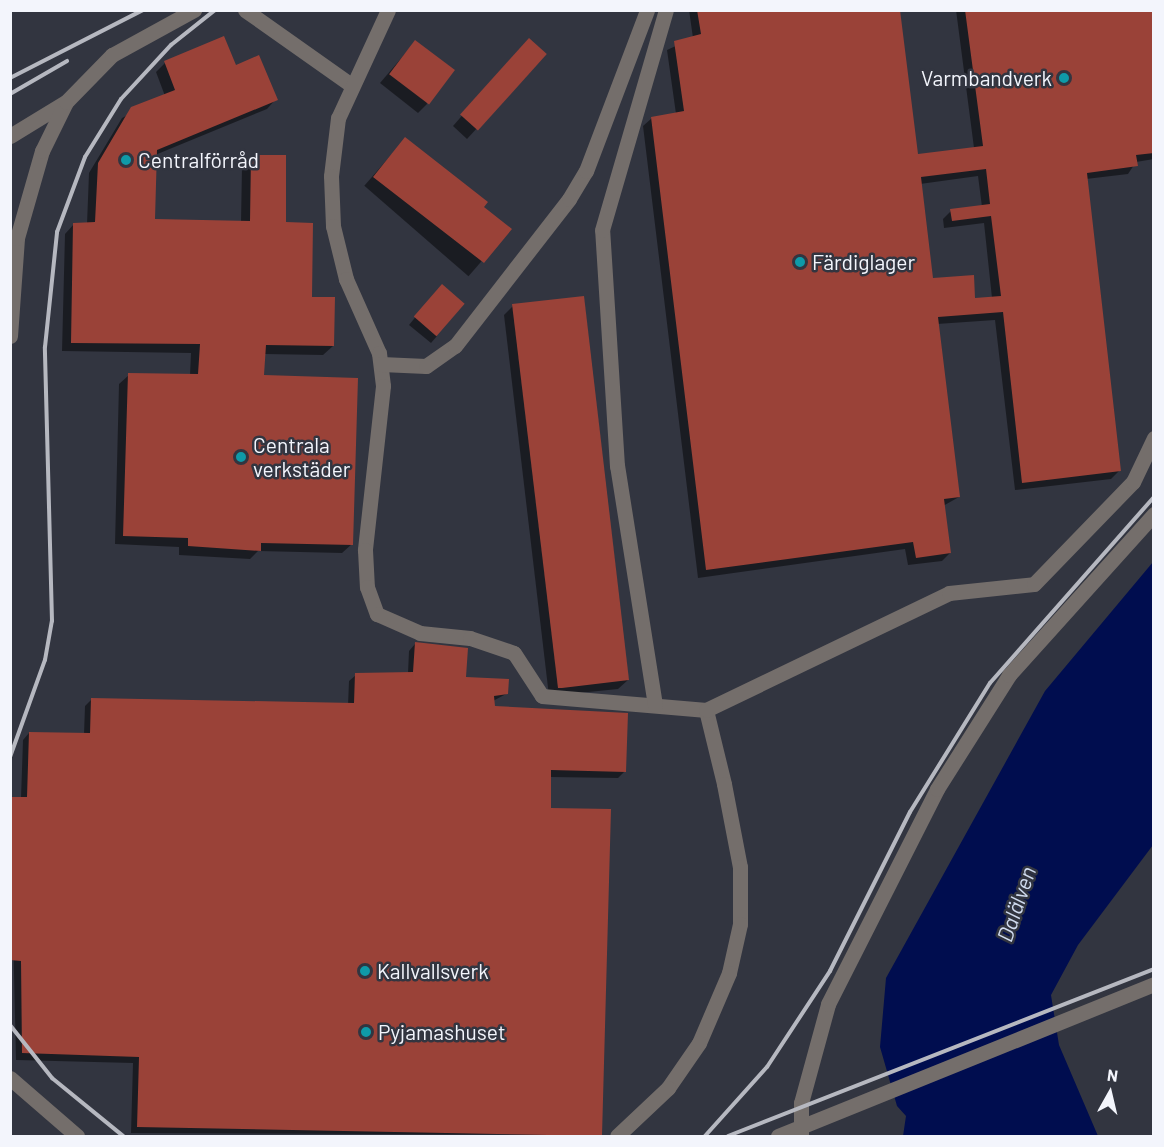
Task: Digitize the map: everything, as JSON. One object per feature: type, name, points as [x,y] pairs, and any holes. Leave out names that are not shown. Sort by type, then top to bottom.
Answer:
[{"type":"lane","points":[[10,136],[66,102],[111,55],[194,10]]},
{"type":"lane","points":[[245,10],[350,84]]},
{"type":"lane","points":[[388,10],[350,84],[338,118],[331,176],[333,226],[346,279],[381,364],[365,550],[367,587],[377,614],[420,633],[470,638],[514,653],[542,696],[706,710],[949,593],[1034,584],[1133,482],[1154,438]]},
{"type":"lane","points":[[381,364],[426,366],[455,346],[569,199],[586,171],[648,10]]},
{"type":"lane","points":[[655,705],[617,466],[602,230],[666,10]]},
{"type":"lane","points":[[10,336],[17,238],[42,151],[66,102]]},
{"type":"lane","points":[[801,1131],[801,1103],[828,1004],[937,789],[1009,675],[1154,514]]},
{"type":"lane","points":[[617,1137],[668,1089],[699,1043],[729,973],[740,924],[740,867],[706,710]]},
{"type":"lane","points":[[778,1137],[801,1131],[865,1097],[1073,1018],[1154,984]]},
{"type":"lane","points":[[10,1078],[77,1137]]},
{"type":"water","name":"Dalälven","points":[[1153,562],[1153,845],[1078,945],[1051,995],[1059,1045],[1098,1136],[903,1136],[906,1116],[897,1106],[880,1047],[886,978],[1045,691]]},
{"type":"building","name":"Färdiglager","points":[[697,10],[900,10],[918,154],[983,146],[965,10],[1154,10],[1154,153],[1136,155],[1138,166],[1087,173],[1121,471],[1022,483],[1003,312],[938,317],[960,497],[944,499],[951,553],[916,558],[913,542],[706,570],[651,117],[684,111],[674,41],[701,34]],"holes":[[[986,169],[990,204],[950,209],[952,221],[991,216],[1001,296],[975,298],[974,275],[933,278],[921,177]]]},
{"type":"building","points":[[224,36],[236,65],[259,55],[278,100],[157,150],[155,219],[250,221],[251,155],[286,155],[286,222],[313,223],[312,297],[335,297],[334,346],[266,345],[264,375],[358,378],[353,545],[261,543],[261,551],[188,546],[188,538],[123,536],[128,373],[198,374],[200,344],[71,343],[73,223],[95,222],[98,163],[131,107],[175,90],[164,61]]},
{"type":"building","points":[[529,38],[547,54],[478,131],[460,115]]},
{"type":"building","points":[[415,40],[455,70],[429,104],[389,74]]},
{"type":"building","points":[[405,137],[488,202],[484,207],[512,229],[484,263],[373,177]]},
{"type":"building","points":[[442,284],[465,304],[436,336],[414,316]]},
{"type":"building","points":[[584,296],[629,680],[558,688],[512,304]]},
{"type":"building","points":[[415,642],[468,648],[466,677],[509,679],[508,694],[494,696],[495,706],[628,713],[626,772],[551,770],[551,808],[611,809],[602,1136],[137,1127],[139,1057],[22,1053],[21,961],[10,960],[10,797],[27,797],[29,732],[90,733],[91,698],[354,703],[355,673],[413,672]]},
{"type":"railway","points":[[10,78],[143,10]]},
{"type":"railway","points":[[10,757],[45,660],[52,621],[45,347],[57,232],[85,157],[121,99],[171,45],[215,10]]},
{"type":"railway","points":[[10,94],[67,61]]},
{"type":"railway","points":[[705,1136],[767,1067],[830,971],[910,812],[990,683],[1154,497]]},
{"type":"railway","points":[[728,1136],[1154,969]]},
{"type":"railway","points":[[10,1025],[52,1078],[123,1136]]},
{"type":"place","name":"Varmbandverk","points":[[1064,78]]},
{"type":"place","name":"Centralförråd","points":[[126,160]]},
{"type":"place","name":"Färdiglager","points":[[800,262]]},
{"type":"place","name":"Centrala verkstäder","points":[[241,457]]},
{"type":"place","name":"Kallvallsverk","points":[[365,971]]},
{"type":"place","name":"Pyjamashuset","points":[[366,1032]]}]
